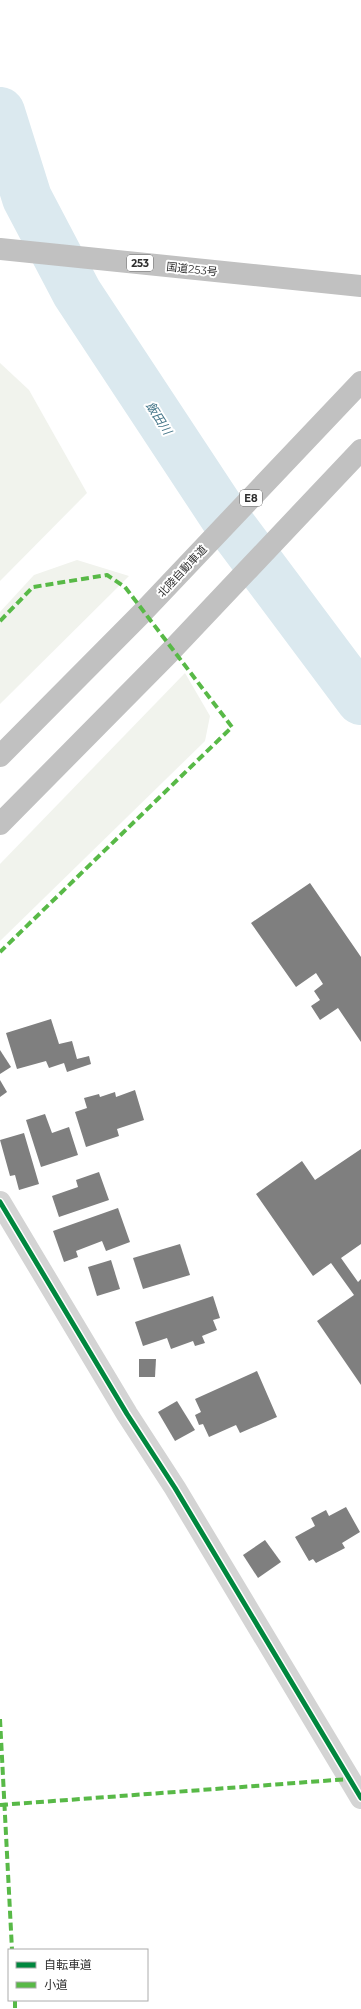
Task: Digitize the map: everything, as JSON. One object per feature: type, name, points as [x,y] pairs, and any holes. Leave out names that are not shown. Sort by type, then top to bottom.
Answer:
[{"type":"highway","name":"国道253号","points":[[0,249],[361,286]]},
{"type":"highway","name":"北陸自動車道","points":[[0,756],[141,614],[361,382]]},
{"type":"highway","points":[[0,824],[170,652],[361,450]]},
{"type":"street","points":[[0,1202],[127,1414],[175,1488],[361,1798]]},
{"type":"shaded area","points":[[0,363],[29,390],[87,493],[0,581]]},
{"type":"shaded area","points":[[77,560],[129,576],[0,704],[0,612],[34,575]]},
{"type":"shaded area","points":[[185,673],[210,716],[205,741],[0,941],[0,864]]},
{"type":"building","points":[[310,883],[361,957],[361,1042],[338,1008],[320,1020],[311,1006],[320,1000],[314,991],[323,984],[316,973],[296,987],[251,923]]},
{"type":"building","points":[[51,1019],[59,1044],[72,1041],[77,1059],[89,1056],[91,1064],[67,1072],[64,1063],[49,1068],[46,1061],[17,1069],[6,1033]]},
{"type":"building","points":[[0,1050],[11,1067],[0,1074]]},
{"type":"building","points":[[0,1080],[7,1092],[0,1097]]},
{"type":"building","points":[[135,1090],[144,1120],[117,1129],[119,1136],[86,1147],[75,1112],[87,1108],[84,1098],[99,1094],[100,1097],[115,1092],[116,1097]]},
{"type":"building","points":[[45,1114],[52,1133],[69,1127],[78,1155],[41,1167],[26,1120]]},
{"type":"building","points":[[24,1133],[39,1184],[19,1190],[15,1175],[10,1176],[0,1140]]},
{"type":"building","points":[[361,1149],[361,1244],[341,1258],[358,1282],[361,1279],[361,1385],[317,1321],[354,1295],[331,1263],[313,1276],[256,1194],[302,1161],[315,1180]]},
{"type":"building","points":[[99,1172],[109,1200],[59,1217],[52,1196],[78,1187],[76,1180]]},
{"type":"building","points":[[118,1208],[130,1242],[106,1251],[102,1241],[76,1251],[78,1257],[64,1262],[53,1231]]},
{"type":"building","points":[[180,1244],[190,1275],[143,1289],[133,1258]]},
{"type":"building","points":[[111,1260],[120,1289],[97,1296],[88,1267]]},
{"type":"building","points":[[213,1296],[220,1318],[213,1320],[217,1330],[202,1336],[205,1343],[195,1346],[193,1341],[171,1349],[167,1338],[143,1346],[135,1322]]},
{"type":"building","points":[[139,1359],[156,1359],[155,1377],[139,1377]]},
{"type":"building","points":[[257,1371],[277,1417],[240,1433],[236,1425],[209,1437],[203,1424],[199,1425],[195,1415],[201,1412],[195,1399]]},
{"type":"building","points":[[177,1401],[195,1430],[175,1441],[158,1412]]},
{"type":"building","points":[[346,1507],[360,1532],[342,1543],[345,1548],[316,1563],[313,1559],[309,1561],[295,1537],[315,1526],[311,1518],[326,1510],[329,1516]]},
{"type":"building","points":[[265,1540],[281,1562],[258,1578],[243,1555]]},
{"type":"waterway","name":"飯田川","points":[[0,112],[27,198],[77,293],[228,522],[361,700]]},
{"type":"marked path","points":[[0,621],[33,587],[107,575],[125,587],[232,727],[0,952]]},
{"type":"marked path","points":[[0,1719],[12,1949]]},
{"type":"marked path","points":[[0,1805],[349,1779]]},
{"type":"marked path","points":[[15,2001],[15,2009]]},
{"type":"cycle path","points":[[0,1202],[127,1414],[175,1488],[361,1798]]}]
